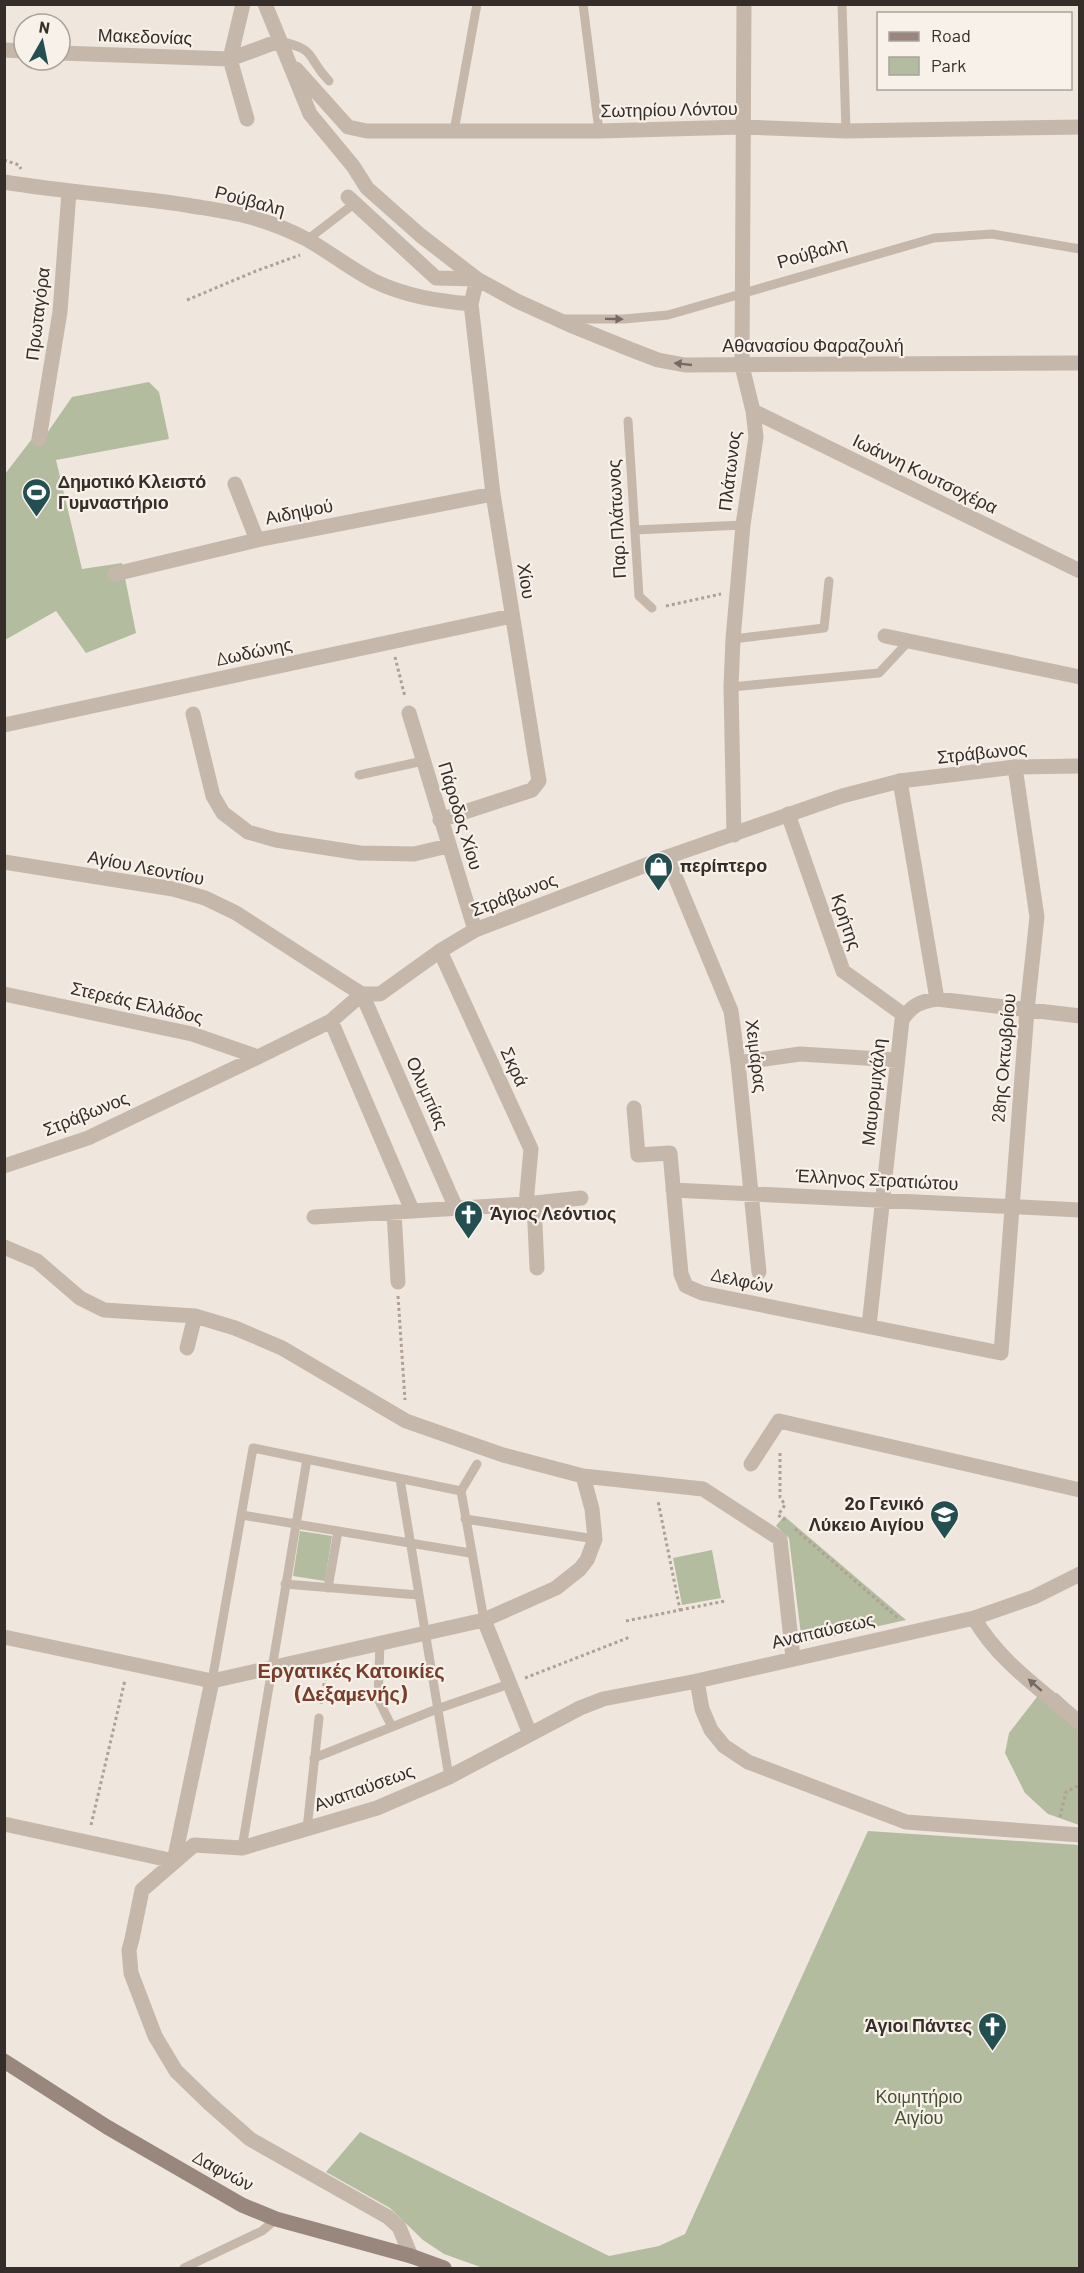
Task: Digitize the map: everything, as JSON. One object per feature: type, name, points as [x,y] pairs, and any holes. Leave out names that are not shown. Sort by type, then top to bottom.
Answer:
[{"type":"main road","name":"Δαφνών","points":[[4,2061],[107,2127],[242,2205],[276,2219],[411,2256],[444,2268]]},
{"type":"street","points":[[243,4],[230,59],[247,119]]},
{"type":"street","name":"Πλάτωνος","points":[[735,835],[731,687],[733,639],[743,525],[756,437],[753,411],[742,366],[744,4]]},
{"type":"street","points":[[268,7],[279,41],[310,114],[353,166],[367,188],[420,235],[477,279]]},
{"type":"street","name":"Μακεδονίας","points":[[72,53],[230,59],[279,41]]},
{"type":"street","name":"Σωτηρίου Λόντου","points":[[288,61],[348,127],[367,131],[599,131],[743,127],[846,130],[1080,127]]},
{"type":"street","name":"Ρούβαλη","points":[[4,182],[219,210],[257,219],[313,243],[367,277],[409,295],[436,301],[471,304]]},
{"type":"street","name":"Πρωταγόρα","points":[[39,439],[60,312],[69,192]]},
{"type":"street","points":[[351,200],[436,278],[477,279]]},
{"type":"street","name":"Χίου","points":[[440,820],[532,790],[539,781],[493,494],[471,304],[477,279]]},
{"type":"street","name":"Αθανασίου Φαραζουλή","points":[[477,279],[556,319],[671,363],[742,366],[1080,363]]},
{"type":"street","name":"Ιωάννη Κουτσοχέρα","points":[[753,411],[1080,572]]},
{"type":"street","points":[[236,484],[257,540]]},
{"type":"street","name":"Αιδηψού","points":[[115,574],[257,540],[493,494]]},
{"type":"street","name":"Δωδώνης","points":[[4,725],[512,616]]},
{"type":"street","points":[[885,636],[1080,677]]},
{"type":"street","name":"Πάροδος Χίου","points":[[409,713],[475,930]]},
{"type":"street","points":[[193,714],[213,796],[223,813],[248,832],[276,840],[360,853],[414,854],[448,846]]},
{"type":"street","name":"Στράβωνος","points":[[4,1166],[88,1138],[331,1021],[362,994],[371,995],[387,991],[440,951],[475,930],[668,857],[842,796],[900,782],[1014,767],[1080,766]]},
{"type":"street","name":"28ης Οκτωβρίου","points":[[1000,1353],[1027,1010],[1037,917],[1014,767]]},
{"type":"street","points":[[900,782],[937,999]]},
{"type":"street","name":"Κρήτης","points":[[788,814],[843,971],[907,1011]]},
{"type":"street","name":"Χειμάρας","points":[[668,857],[731,1011],[759,1272]]},
{"type":"street","name":"Αγίου Λεοντίου","points":[[4,862],[173,889],[205,898],[236,913],[362,994]]},
{"type":"street","name":"Σκρά","points":[[440,951],[531,1149],[530,1203],[537,1268]]},
{"type":"street","name":"Στερεάς Ελλάδος","points":[[4,994],[192,1034],[258,1057]]},
{"type":"street","name":"Ολυμπίας","points":[[362,994],[456,1208]]},
{"type":"street","points":[[907,1011],[918,1002],[937,999],[1080,1016]]},
{"type":"street","name":"Μαυρομιχάλη","points":[[869,1326],[897,1060],[902,1020],[907,1011]]},
{"type":"street","points":[[331,1021],[412,1210]]},
{"type":"street","points":[[738,1063],[800,1054],[897,1060]]},
{"type":"street","name":"Δελφών","points":[[634,1108],[638,1155],[670,1153],[681,1274],[686,1286],[702,1293],[1000,1353]]},
{"type":"street","name":"Έλληνος Στρατιώτου","points":[[673,1190],[1080,1210]]},
{"type":"street","points":[[314,1217],[581,1198]]},
{"type":"street","points":[[394,1212],[398,1282]]},
{"type":"street","points":[[4,1246],[37,1261],[80,1298],[104,1310],[195,1316],[234,1328],[282,1348],[406,1421],[503,1455],[583,1476],[703,1490],[780,1539],[793,1658]]},
{"type":"street","points":[[187,1348],[195,1316]]},
{"type":"street","points":[[751,1464],[779,1421],[1080,1490]]},
{"type":"street","points":[[4,1637],[212,1681],[483,1620],[556,1588],[580,1569],[587,1560],[595,1539],[592,1509],[583,1476]]},
{"type":"street","name":"Αναπαύσεως","points":[[411,2256],[399,2227],[388,2217],[250,2139],[176,2071],[155,2036],[129,1963],[129,1950],[142,1890],[194,1845],[242,1848],[377,1808],[449,1777],[603,1699],[696,1681],[974,1618],[1034,1597],[1080,1574]]},
{"type":"street","points":[[974,1618],[983,1634],[1007,1661],[1080,1723]]},
{"type":"street","points":[[483,1620],[530,1734]]},
{"type":"street","points":[[4,1824],[174,1861],[212,1681]]},
{"type":"street","points":[[696,1681],[702,1709],[711,1730],[724,1746],[748,1762],[906,1822],[1080,1835]]},
{"type":"lane","points":[[454,131],[477,4]]},
{"type":"lane","points":[[583,4],[599,131]]},
{"type":"lane","points":[[842,4],[846,130]]},
{"type":"lane","points":[[279,41],[300,45],[311,53],[322,74],[329,81]]},
{"type":"lane","points":[[313,243],[351,200]]},
{"type":"lane","name":"Ρούβαλη","points":[[556,319],[624,320],[657,317],[934,238],[992,234],[1080,249]]},
{"type":"lane","name":"Παρ.Πλάτωνος","points":[[628,421],[639,596],[652,608]]},
{"type":"lane","points":[[635,530],[743,525]]},
{"type":"lane","points":[[733,639],[824,628],[829,581]]},
{"type":"lane","points":[[731,687],[879,673],[909,641]]},
{"type":"lane","points":[[359,775],[423,761]]},
{"type":"lane","points":[[212,1681],[253,1448],[461,1491]]},
{"type":"lane","points":[[242,1848],[307,1459]]},
{"type":"lane","points":[[477,1464],[461,1491],[483,1620]]},
{"type":"lane","points":[[400,1479],[449,1777]]},
{"type":"lane","points":[[242,1515],[470,1553]]},
{"type":"lane","points":[[465,1519],[595,1539]]},
{"type":"lane","points":[[328,1588],[338,1531]]},
{"type":"lane","points":[[285,1584],[418,1595]]},
{"type":"lane","points":[[380,1643],[378,1699],[392,1727]]},
{"type":"lane","points":[[314,1758],[437,1709],[509,1684]]},
{"type":"lane","points":[[307,1829],[319,1718]]},
{"type":"lane","points":[[184,2268],[262,2230],[276,2219]]},
{"type":"path","points":[[4,160],[19,165]]},
{"type":"path","points":[[187,300],[313,243]]},
{"type":"path","points":[[652,608],[736,591]]},
{"type":"path","points":[[391,642],[409,713]]},
{"type":"path","points":[[398,1282],[404,1396]]},
{"type":"path","points":[[779,1421],[780,1497],[785,1505],[778,1515],[901,1621],[915,1630]]},
{"type":"path","points":[[654,1483],[680,1610]]},
{"type":"path","points":[[626,1621],[724,1601]]},
{"type":"path","points":[[509,1684],[630,1637]]},
{"type":"path","points":[[319,1718],[328,1655]]},
{"type":"path","points":[[87,1842],[129,1664]]},
{"type":"path","points":[[1056,1833],[1066,1792],[1080,1785]]},
{"type":"green space","name":"Δημοτικό Κλειστό Γυμναστήριο","points":[[149,382],[159,392],[169,439],[56,460],[82,569],[122,563],[136,633],[86,653],[56,611],[5,640],[5,474],[35,435],[45,436],[72,397]]},
{"type":"green space","points":[[784,1516],[906,1620],[802,1643],[789,1538],[776,1526]]},
{"type":"green space","points":[[300,1531],[332,1536],[325,1581],[293,1576]]},
{"type":"green space","points":[[712,1550],[721,1598],[682,1605],[673,1558]]},
{"type":"green space","points":[[1057,1693],[1079,1713],[1079,1825],[1048,1814],[1025,1793],[1005,1753],[1009,1733],[1037,1697]]},
{"type":"green space","name":"Κοιμητήριο Αιγίου","points":[[868,1831],[1079,1845],[1079,2268],[483,2268],[444,2254],[423,2240],[390,2208],[326,2172],[360,2132],[609,2256],[659,2246],[685,2234]]},
{"type":"place","name":"Δημοτικό Κλειστό Γυμναστήριο","points":[[37,518]]},
{"type":"place","name":"περίπτερο","points":[[659,892]]},
{"type":"place","name":"Άγιος Λεόντιος","points":[[469,1240]]},
{"type":"place","name":"2ο Γενικό Λύκειο Αιγίου","points":[[945,1540]]},
{"type":"place","name":"Άγιοι Πάντες","points":[[993,2052]]},
{"type":"district","name":"Εργατικές Κατοικίες (Δεξαμενής)","points":[[351,1682]]}]
